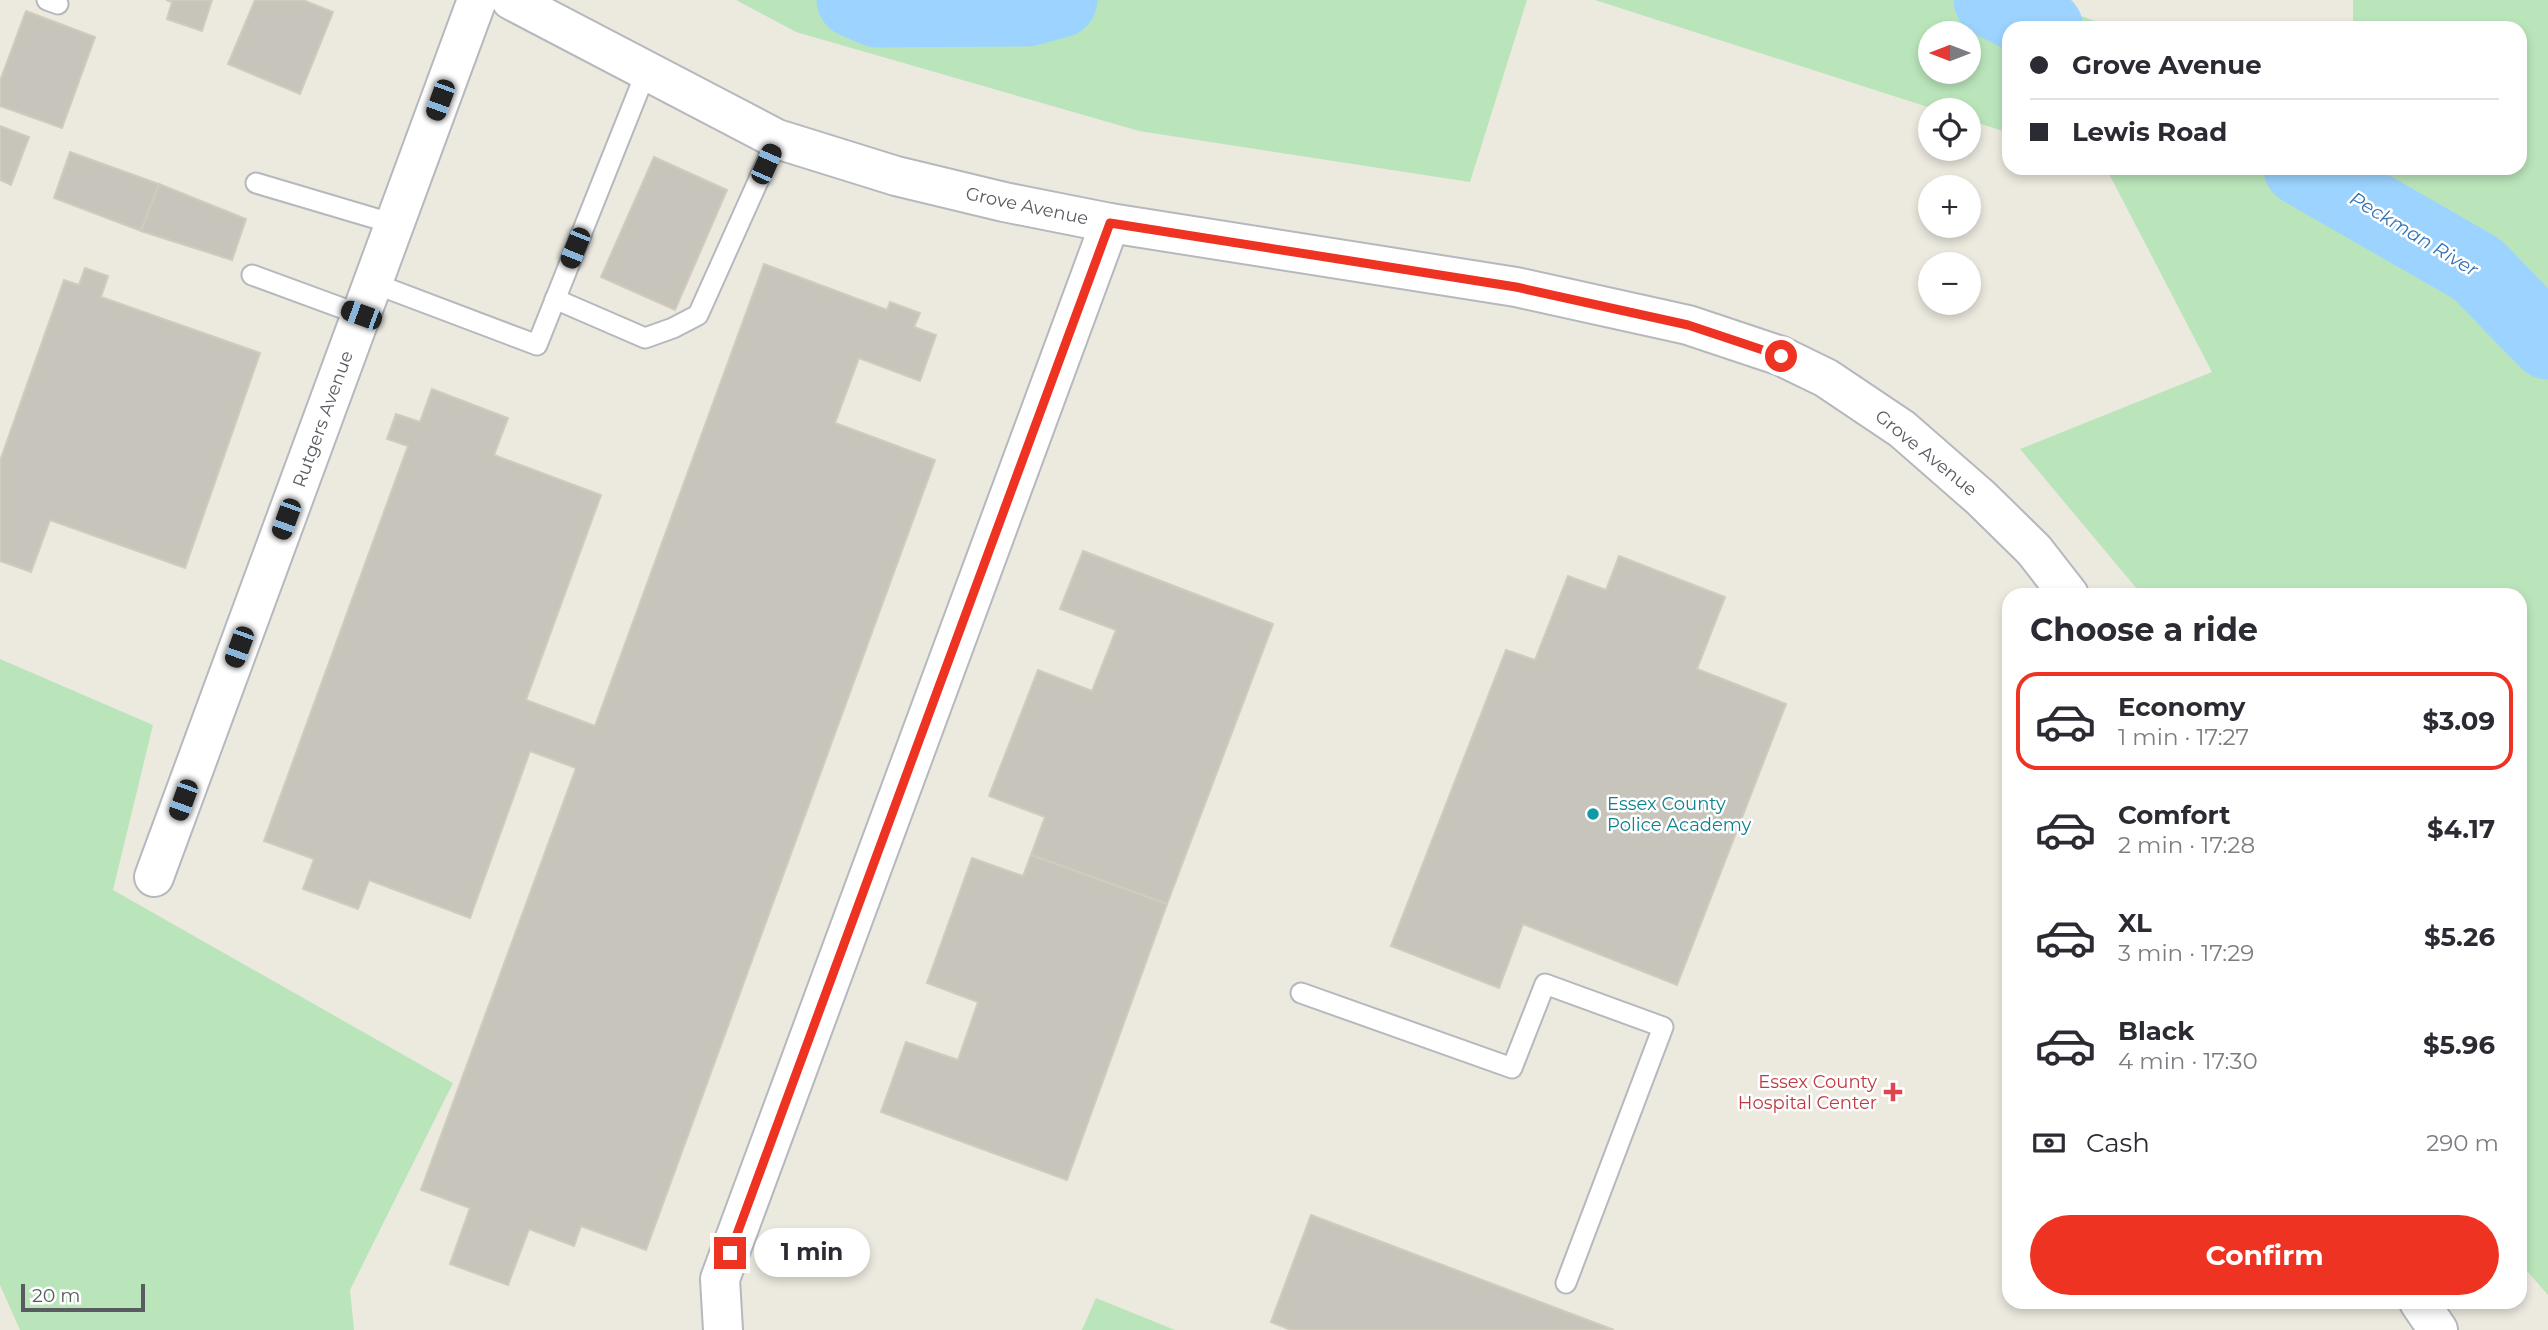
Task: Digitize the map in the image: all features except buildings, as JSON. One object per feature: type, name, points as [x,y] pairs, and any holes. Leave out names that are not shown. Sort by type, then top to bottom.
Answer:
[{"type":"street","name":"Rutgers Avenue","points":[[155,877],[477,0]]},
{"type":"street","name":"Grove Avenue","points":[[512,0],[777,139],[896,176],[1004,202],[1110,223],[1516,287],[1688,325],[1781,356],[1825,378],[1902,429],[1981,498],[2034,550],[2063,588]]},
{"type":"street","points":[[723,1330],[720,1279],[1110,223]]},
{"type":"street","points":[[2424,1309],[2438,1330]]},
{"type":"lane","points":[[252,275],[367,299],[537,345],[646,72]]},
{"type":"lane","points":[[555,299],[645,338],[698,315],[777,139]]},
{"type":"lane","points":[[256,183],[394,225]]},
{"type":"lane","points":[[1301,993],[1512,1068],[1545,984],[1663,1027],[1566,1283]]},
{"type":"green space","points":[[736,0],[955,0],[962,4],[973,0],[1527,0],[1470,182],[1139,131],[796,32]]},
{"type":"green space","points":[[1595,0],[2034,0],[2096,21],[2002,21],[2002,131],[1981,124],[1981,98],[1918,98],[1918,104]]},
{"type":"green space","points":[[2353,0],[2548,0],[2548,1295],[2527,1271],[2527,588],[2136,588],[2020,449],[2212,372],[2110,175],[2527,175],[2527,21],[2353,21]]},
{"type":"green space","points":[[0,659],[153,725],[113,890],[453,1083],[350,1290],[354,1330],[20,1330],[0,1285]]},
{"type":"green space","points":[[1096,1298],[1175,1330],[1082,1330]]},
{"type":"waterway","name":"Peckman River","points":[[854,0],[877,10],[1027,9],[1060,0]]},
{"type":"waterway","name":"Peckman River","points":[[1991,0],[2032,21]]},
{"type":"waterway","name":"Peckman River","points":[[2313,175],[2477,269],[2548,342]]},
{"type":"place","name":"Essex County Police Academy","points":[[1593,814]]},
{"type":"place","name":"Essex County Hospital Center","points":[[1893,1092]]},
{"type":"route","points":[[730,1253],[1110,223],[1516,287],[1688,325],[1781,356]]}]
